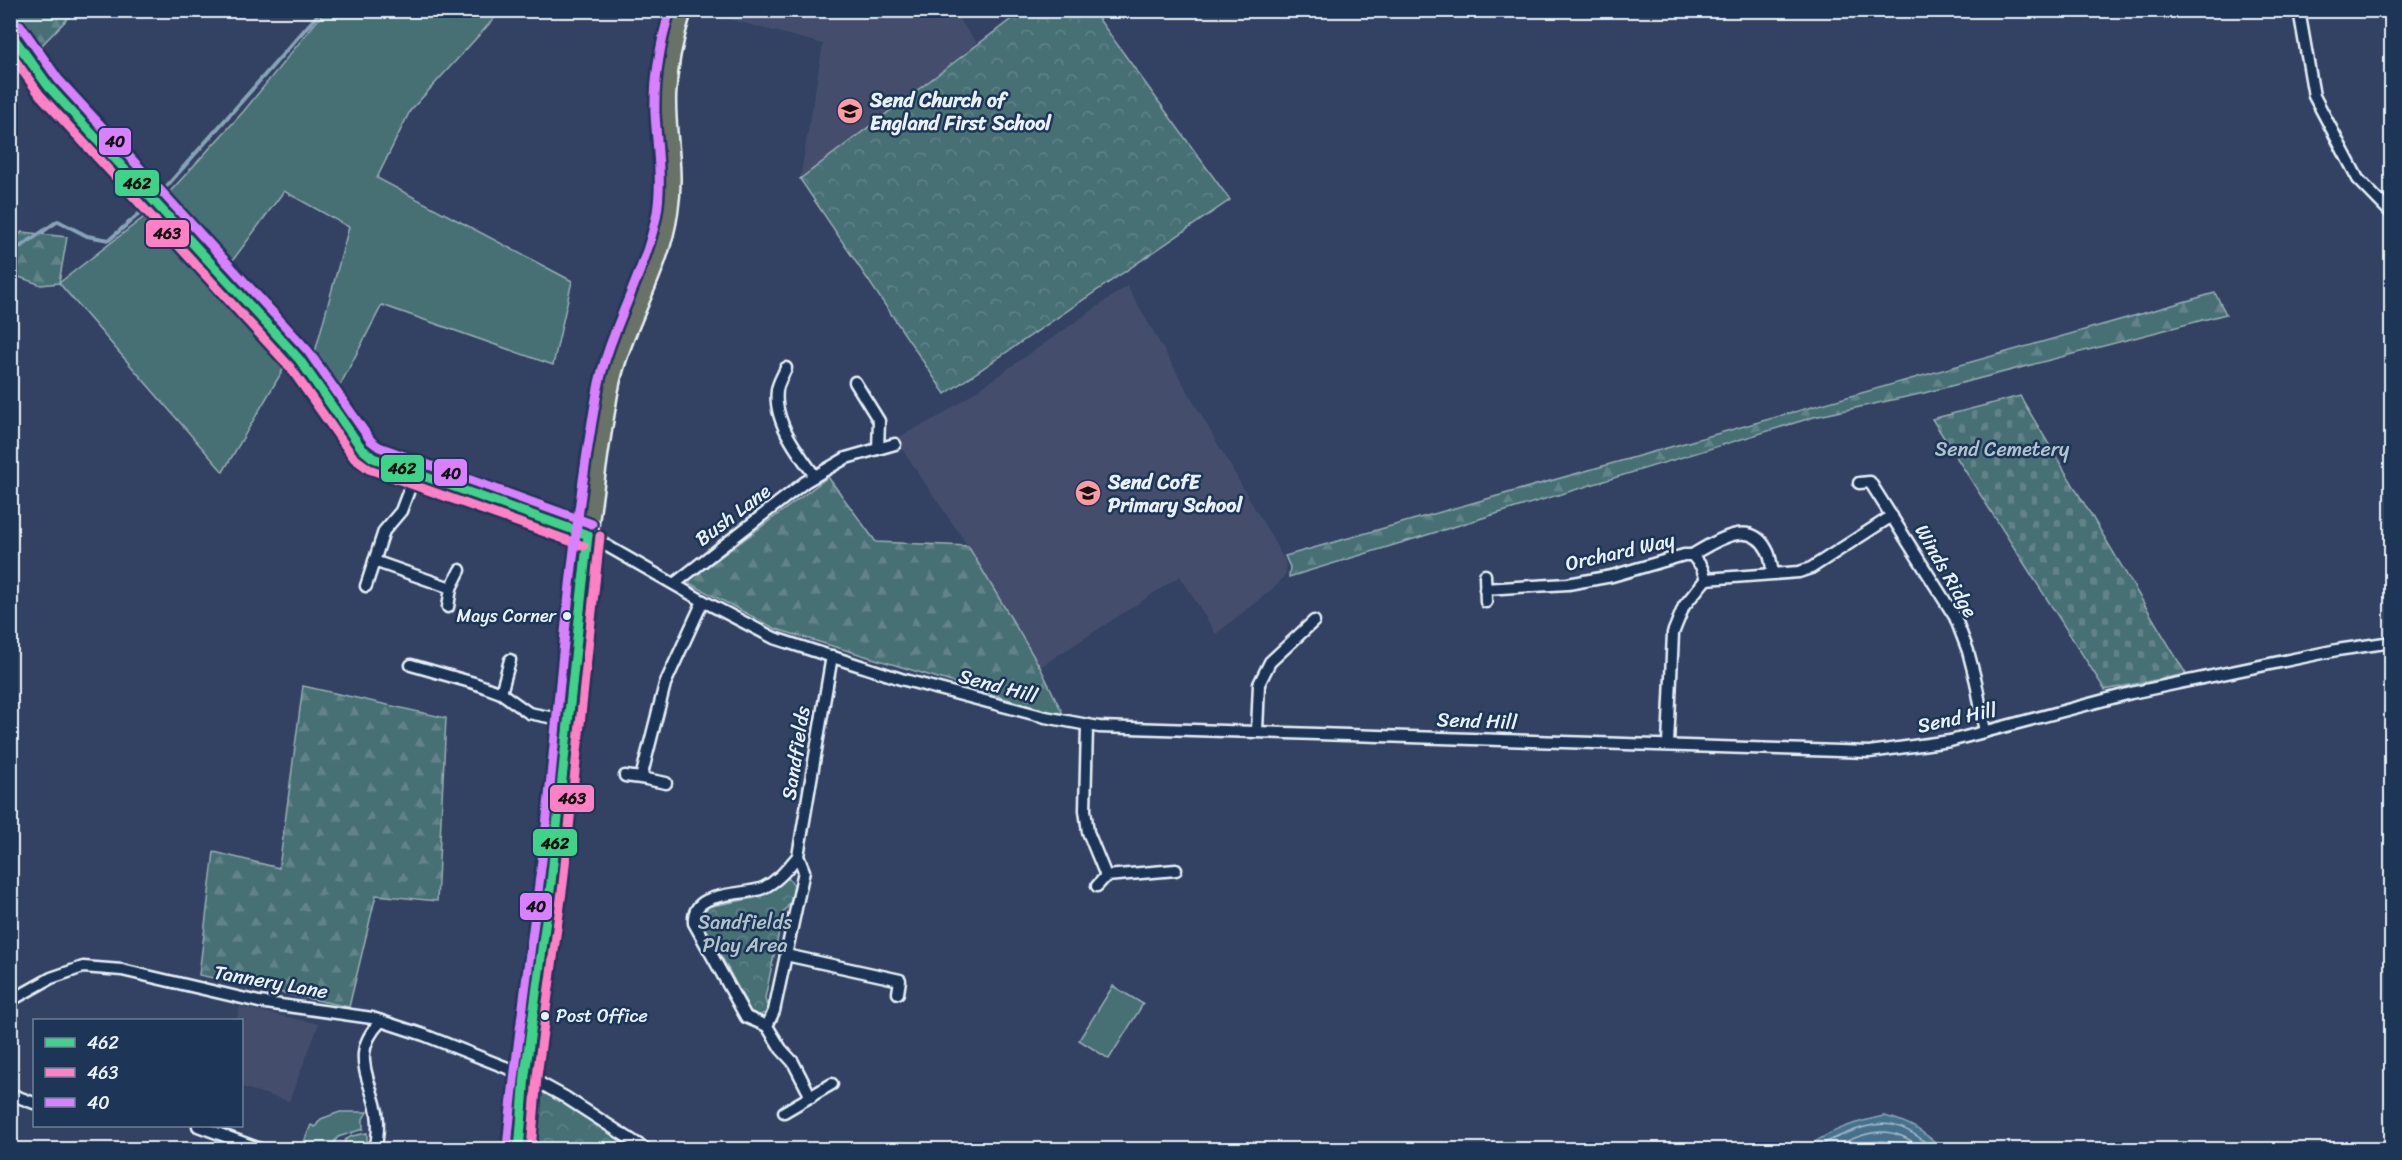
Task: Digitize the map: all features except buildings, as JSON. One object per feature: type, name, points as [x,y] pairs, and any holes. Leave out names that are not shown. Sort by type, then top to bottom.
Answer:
[{"type":"main road","points":[[519,1149],[525,1075],[551,883],[588,535],[610,390],[622,346],[655,260],[669,214],[673,170],[667,98],[670,54],[683,10]]},
{"type":"main road","points":[[10,32],[50,87],[299,359],[362,449],[372,458],[588,535]]},
{"type":"street","points":[[2299,10],[2314,96],[2358,179],[2391,214]]},
{"type":"street","points":[[786,368],[777,391],[780,415],[792,443],[814,476]]},
{"type":"street","points":[[855,381],[879,421],[878,449]]},
{"type":"street","name":"Bush Lane","points":[[674,584],[814,476],[846,458],[895,444]]},
{"type":"street","points":[[366,586],[384,531],[401,511],[415,474]]},
{"type":"street","name":"Winds Ridge","points":[[1859,483],[1870,482],[1955,617],[1971,661],[1985,732]]},
{"type":"street","points":[[1668,744],[1673,633],[1684,606],[1706,579],[1799,572],[1811,568],[1892,516]]},
{"type":"street","points":[[375,522],[384,531]]},
{"type":"street","name":"Orchard Way","points":[[1485,589],[1568,584],[1612,576],[1692,555],[1715,541],[1741,532],[1758,537],[1768,551],[1773,573]]},
{"type":"street","name":"Send Hill","points":[[588,535],[703,601],[774,638],[912,682],[1087,726],[1869,752],[1950,741],[2131,693],[2337,650],[2391,642]]},
{"type":"street","name":"Orchard Way","points":[[1692,555],[1701,566],[1706,579]]},
{"type":"street","points":[[374,561],[451,588]]},
{"type":"street","points":[[448,607],[451,588],[460,570]]},
{"type":"street","points":[[1485,575],[1486,602]]},
{"type":"street","points":[[641,778],[665,684],[703,601]]},
{"type":"street","points":[[1257,731],[1259,684],[1266,669],[1280,651],[1314,621]]},
{"type":"street","name":"Sandfields","points":[[767,1026],[774,1011],[804,871],[798,856],[832,656]]},
{"type":"street","points":[[501,693],[510,660]]},
{"type":"street","points":[[411,665],[501,693],[529,713],[569,721]]},
{"type":"street","points":[[1087,726],[1085,810],[1089,832],[1106,876]]},
{"type":"street","points":[[1076,745],[1087,738]]},
{"type":"street","points":[[625,776],[666,783]]},
{"type":"street","points":[[798,856],[782,876],[765,887],[753,892],[706,900],[698,905],[694,923],[746,1017],[767,1026],[781,1049],[793,1062],[811,1096]]},
{"type":"street","points":[[1097,886],[1106,876],[1176,870]]},
{"type":"street","points":[[786,955],[900,980]]},
{"type":"street","name":"Tannery Lane","points":[[10,1001],[51,978],[83,967],[122,970],[259,1002],[338,1012],[381,1021],[424,1035],[525,1075],[565,1097],[646,1149]]},
{"type":"street","points":[[898,993],[902,968]]},
{"type":"street","points":[[375,1149],[378,1134],[377,1113],[366,1077],[364,1056],[370,1034],[381,1021]]},
{"type":"street","points":[[784,1112],[832,1084]]},
{"type":"street","points":[[10,1094],[33,1103]]},
{"type":"street","points":[[203,1127],[263,1149]]},
{"type":"shaded area","name":"Send Church of England First School","points":[[699,11],[952,11],[977,43],[800,179],[823,44]]},
{"type":"shaded area","name":"Send CofE Primary School","points":[[1127,286],[1285,561],[1286,574],[1277,585],[1216,634],[1180,576],[1040,667],[968,546],[895,439],[942,415]]},
{"type":"shaded area","points":[[240,1007],[319,1024],[289,1101],[243,1087],[243,1019],[236,1019]]},
{"type":"green space","points":[[12,11],[75,11],[39,48]]},
{"type":"green space","points":[[325,11],[501,11],[410,111],[377,178],[572,281],[553,365],[382,305],[335,395],[312,363],[349,227],[284,191],[230,264],[166,196],[243,112]]},
{"type":"green space","points":[[1022,11],[1093,11],[1230,200],[945,394],[800,179]]},
{"type":"green space","points":[[152,211],[287,363],[223,472],[59,283]]},
{"type":"green space","points":[[22,232],[67,237],[59,283],[41,285],[11,274],[11,239]]},
{"type":"green space","points":[[2215,293],[2226,314],[1924,393],[1814,417],[1289,577],[1290,567],[1285,556]]},
{"type":"green space","name":"Send Cemetery","points":[[2020,396],[2186,674],[2105,690],[1932,419]]},
{"type":"green space","points":[[828,477],[876,542],[968,546],[1040,667],[1064,716],[776,629],[687,582]]},
{"type":"green space","points":[[303,686],[446,718],[437,901],[376,895],[349,1007],[199,975],[214,852],[279,868]]},
{"type":"green space","name":"Sandfields Play Area","points":[[788,878],[795,886],[794,894],[783,913],[765,998],[768,1012],[758,1016],[747,1009],[747,1004],[709,933],[699,926],[699,915],[707,907],[759,897]]},
{"type":"green space","points":[[1113,986],[1143,1004],[1109,1059],[1079,1040]]},
{"type":"green space","points":[[536,1088],[562,1102],[636,1149],[531,1149]]},
{"type":"green space","points":[[340,1112],[367,1112],[363,1119],[363,1129],[338,1137],[330,1147],[323,1150],[301,1149],[311,1125],[315,1127],[321,1119]]},
{"type":"green space","points":[[367,1133],[367,1140],[371,1144],[370,1149],[336,1149],[343,1147],[345,1140],[352,1136]]},
{"type":"water","points":[[1884,1116],[1916,1128],[1944,1149],[1806,1149],[1843,1128]]},
{"type":"waterway","points":[[158,196],[322,10]]},
{"type":"waterway","points":[[10,254],[58,221],[87,236],[109,240],[148,206]]},
{"type":"transit line","name":"40","points":[[507,1149],[546,826],[580,501],[602,370],[643,262],[656,218],[659,179],[655,113],[656,87],[661,48],[670,10]]},
{"type":"transit line","name":"40","points":[[20,25],[58,79],[308,351],[371,441],[379,447],[592,524]]},
{"type":"transit line","name":"462","points":[[10,33],[49,87],[299,359],[362,449],[373,458],[588,535]]},
{"type":"transit line","name":"463","points":[[10,53],[40,95],[290,367],[354,458],[369,469],[584,546]]},
{"type":"transit line","name":"462","points":[[519,1150],[525,1075],[551,883],[588,535]]},
{"type":"transit line","name":"463","points":[[531,1150],[537,1076],[563,884],[600,536]]},
{"type":"place","name":"Send Church of England First School","points":[[850,111]]},
{"type":"place","name":"Send CofE Primary School","points":[[1088,493]]},
{"type":"place","name":"Mays Corner","points":[[567,616]]},
{"type":"place","name":"Post Office","points":[[545,1016]]}]
